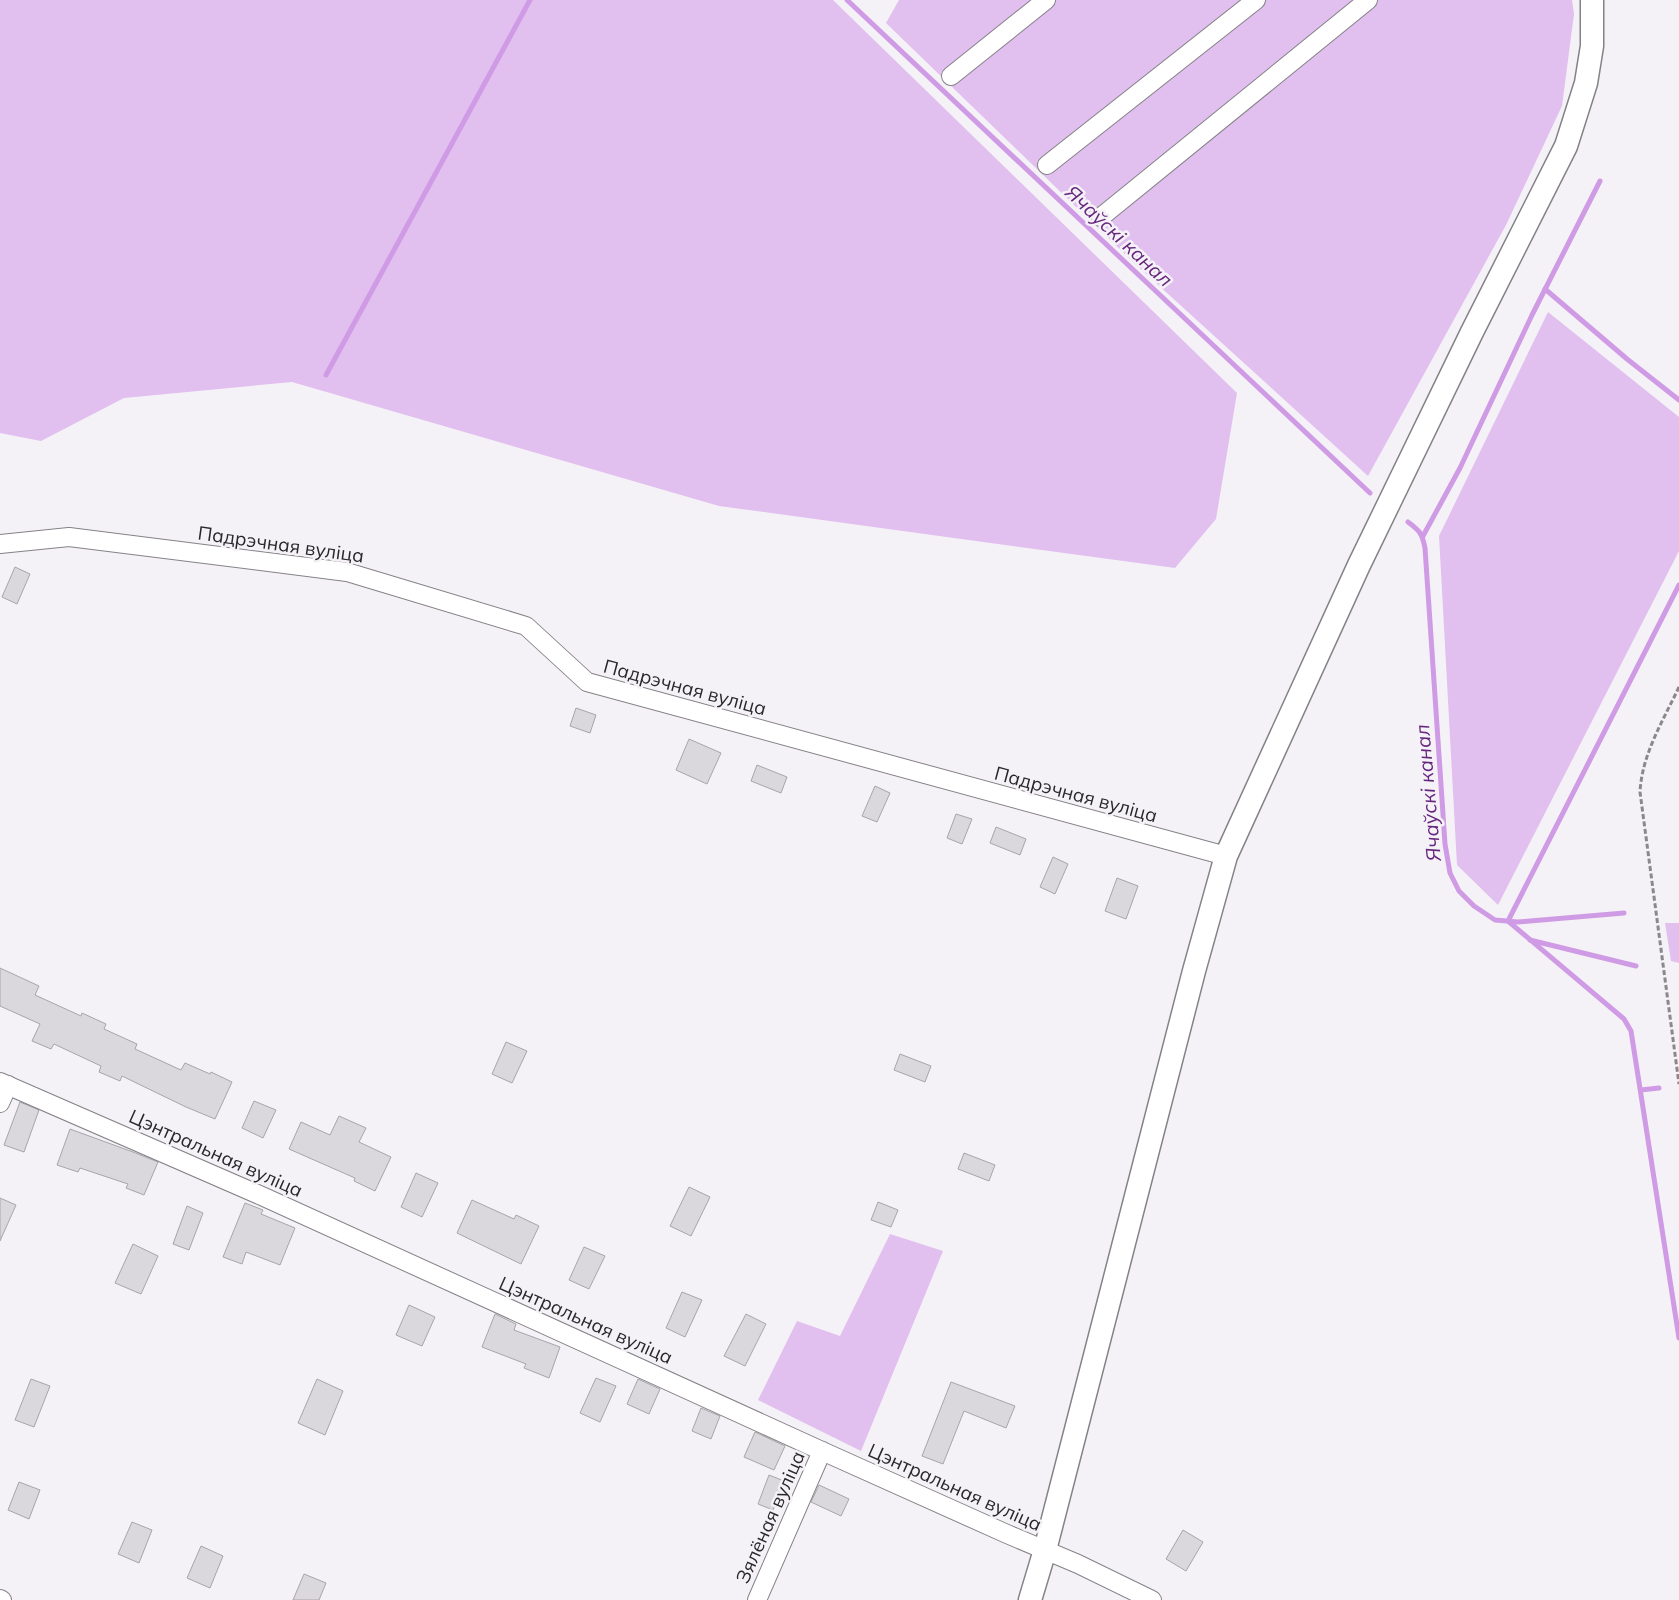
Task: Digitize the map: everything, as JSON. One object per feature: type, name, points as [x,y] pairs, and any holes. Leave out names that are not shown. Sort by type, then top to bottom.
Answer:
[{"type":"main road","points":[[1030,1600],[1045,1550],[1194,971],[1226,856],[1359,564],[1472,332],[1566,146],[1586,83],[1592,46],[1592,0]]},
{"type":"street","points":[[951,76],[1046,0]]},
{"type":"street","points":[[1046,165],[1256,0]]},
{"type":"street","points":[[1101,216],[1368,0]]},
{"type":"street","name":"Падрэчная вуліца","points":[[0,544],[69,537],[347,572],[526,626],[587,682],[1226,856]]},
{"type":"street","points":[[0,1103],[4,1083]]},
{"type":"street","name":"Цэнтральная вуліца","points":[[4,1083],[264,1197],[822,1451],[1078,1564],[1152,1600]]},
{"type":"street","name":"Зялёная вуліца","points":[[757,1600],[822,1451]]},
{"type":"path","points":[[1679,687],[1645,760],[1640,792],[1679,1084]]},
{"type":"shaded area","points":[[0,0],[833,0],[1237,393],[1216,519],[1175,568],[719,506],[292,382],[124,398],[41,441],[0,433]]},
{"type":"shaded area","points":[[899,0],[1572,0],[1574,14],[1562,106],[1506,225],[1368,476],[1134,263],[886,23]]},
{"type":"shaded area","points":[[1548,312],[1679,417],[1679,551],[1498,905],[1457,865],[1439,536]]},
{"type":"shaded area","points":[[1665,923],[1679,923],[1679,963],[1671,961]]},
{"type":"shaded area","points":[[890,1234],[943,1251],[861,1451],[758,1400],[797,1321],[840,1336]]},
{"type":"building","points":[[15,567],[30,574],[17,604],[2,597]]},
{"type":"building","points":[[576,708],[596,715],[590,733],[570,726]]},
{"type":"building","points":[[689,739],[721,753],[707,784],[676,770]]},
{"type":"building","points":[[757,765],[787,777],[781,793],[751,781]]},
{"type":"building","points":[[875,786],[890,793],[877,822],[862,816]]},
{"type":"building","points":[[956,814],[972,819],[962,844],[947,838]]},
{"type":"building","points":[[996,827],[1026,839],[1020,855],[990,843]]},
{"type":"building","points":[[1053,857],[1068,864],[1055,894],[1040,887]]},
{"type":"building","points":[[1117,878],[1138,886],[1126,919],[1105,911]]},
{"type":"building","points":[[0,968],[39,986],[35,995],[81,1016],[82,1013],[106,1024],[104,1029],[137,1044],[135,1049],[181,1070],[185,1063],[232,1082],[215,1119],[122,1076],[120,1081],[99,1072],[101,1066],[54,1044],[51,1049],[32,1041],[40,1024],[0,1006]]},
{"type":"building","points":[[506,1042],[527,1051],[512,1083],[492,1074]]},
{"type":"building","points":[[900,1054],[931,1066],[925,1082],[894,1070]]},
{"type":"building","points":[[254,1101],[276,1110],[263,1138],[242,1128]]},
{"type":"building","points":[[20,1102],[39,1110],[24,1152],[4,1145]]},
{"type":"building","points":[[339,1116],[366,1128],[359,1142],[391,1157],[375,1191],[354,1181],[355,1178],[289,1149],[301,1122],[330,1135]]},
{"type":"building","points":[[70,1129],[158,1162],[144,1195],[126,1188],[128,1184],[80,1168],[78,1172],[57,1165]]},
{"type":"building","points":[[964,1153],[995,1165],[989,1181],[958,1169]]},
{"type":"building","points":[[416,1173],[438,1183],[422,1217],[401,1207]]},
{"type":"building","points":[[689,1187],[710,1197],[691,1236],[670,1226]]},
{"type":"building","points":[[0,1198],[16,1205],[0,1241]]},
{"type":"building","points":[[472,1200],[514,1219],[516,1215],[539,1226],[521,1264],[457,1233]]},
{"type":"building","points":[[878,1202],[898,1210],[891,1227],[871,1220]]},
{"type":"building","points":[[245,1203],[263,1210],[261,1214],[295,1228],[280,1265],[246,1252],[242,1264],[223,1257]]},
{"type":"building","points":[[187,1206],[203,1213],[189,1250],[173,1244]]},
{"type":"building","points":[[133,1244],[158,1256],[141,1294],[115,1283]]},
{"type":"building","points":[[584,1247],[605,1256],[589,1289],[569,1280]]},
{"type":"building","points":[[682,1292],[702,1300],[685,1337],[666,1328]]},
{"type":"building","points":[[409,1305],[435,1317],[422,1346],[396,1335]]},
{"type":"building","points":[[495,1314],[516,1324],[514,1330],[560,1347],[549,1378],[524,1368],[526,1364],[482,1347]]},
{"type":"building","points":[[746,1314],[766,1324],[745,1366],[724,1356]]},
{"type":"building","points":[[596,1378],[616,1386],[600,1422],[580,1413]]},
{"type":"building","points":[[31,1379],[50,1386],[34,1427],[15,1420]]},
{"type":"building","points":[[317,1379],[343,1391],[325,1435],[298,1423]]},
{"type":"building","points":[[638,1379],[660,1389],[649,1414],[627,1404]]},
{"type":"building","points":[[951,1382],[1015,1406],[1006,1428],[964,1411],[943,1464],[922,1456]]},
{"type":"building","points":[[701,1408],[720,1416],[711,1439],[692,1431]]},
{"type":"building","points":[[755,1432],[785,1446],[774,1470],[744,1457]]},
{"type":"building","points":[[769,1475],[784,1481],[773,1510],[758,1504]]},
{"type":"building","points":[[19,1482],[40,1490],[29,1519],[8,1510]]},
{"type":"building","points":[[819,1485],[849,1499],[841,1516],[811,1502]]},
{"type":"building","points":[[132,1522],[152,1530],[139,1563],[118,1554]]},
{"type":"building","points":[[1183,1530],[1203,1542],[1186,1571],[1166,1559]]},
{"type":"building","points":[[201,1546],[223,1556],[210,1588],[187,1578]]},
{"type":"building","points":[[304,1574],[326,1583],[319,1600],[293,1600]]},
{"type":"waterway","points":[[326,375],[530,0]]},
{"type":"waterway","name":"Ячаўскі канал","points":[[847,0],[1370,493]]},
{"type":"waterway","points":[[1423,536],[1460,468],[1532,315],[1600,181]]},
{"type":"waterway","points":[[1545,289],[1627,359],[1679,400]]},
{"type":"waterway","name":"Ячаўскі канал","points":[[1408,522],[1420,533],[1425,548],[1445,844],[1450,873],[1459,891],[1474,906],[1495,920],[1518,922],[1624,913]]},
{"type":"waterway","points":[[1679,585],[1508,921],[1624,1019],[1631,1031],[1679,1338]]},
{"type":"waterway","points":[[1530,940],[1636,966]]},
{"type":"waterway","points":[[1641,1090],[1659,1088]]}]
